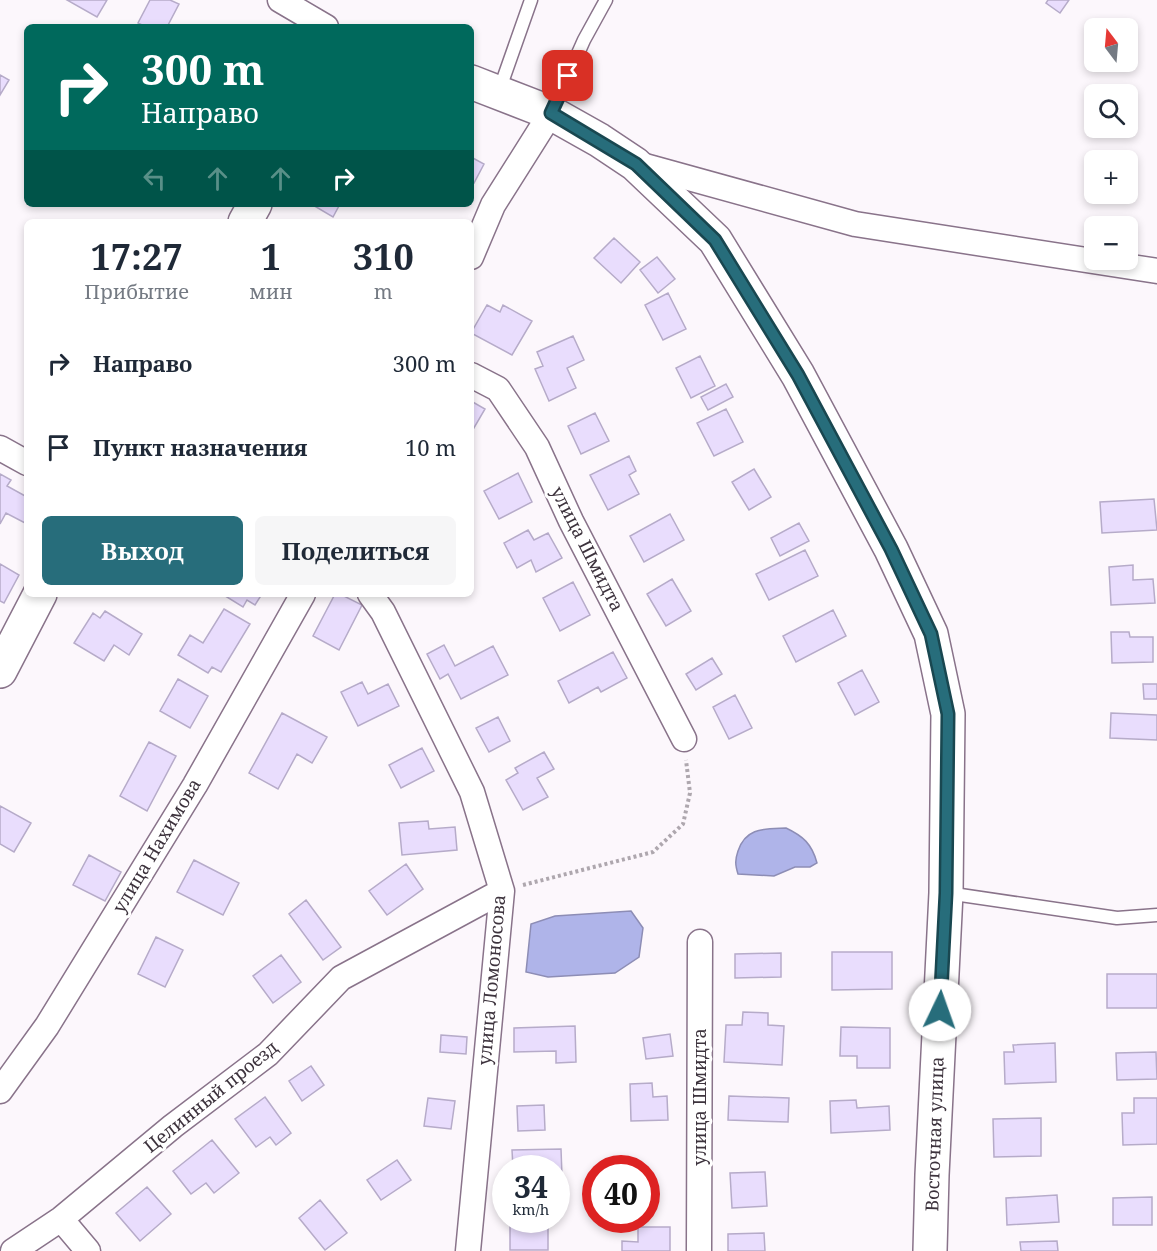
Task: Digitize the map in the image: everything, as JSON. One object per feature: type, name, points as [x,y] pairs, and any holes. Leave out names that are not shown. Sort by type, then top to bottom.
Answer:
[{"type":"street","points":[[280,0],[321,24]]},
{"type":"street","name":"Восточная улица","points":[[485,87],[551,113],[636,164],[715,240],[798,375],[891,549],[931,634],[948,714],[946,893],[930,1251]]},
{"type":"street","points":[[474,250],[494,204],[551,113]]},
{"type":"street","points":[[636,164],[855,224],[1157,271]]},
{"type":"street","name":"улица Шмидта","points":[[474,377],[498,389],[537,447],[571,521],[684,739]]},
{"type":"street","points":[[0,448],[24,461]]},
{"type":"street","points":[[0,671],[37,597]]},
{"type":"street","name":"улица Нахимова","points":[[0,1091],[47,1026],[195,785],[301,597]]},
{"type":"street","name":"улица Ломоносова","points":[[372,597],[383,612],[472,792],[502,891],[468,1251]]},
{"type":"street","name":"Целинный проезд","points":[[13,1251],[62,1219],[173,1126],[268,1054],[341,978],[502,891]]},
{"type":"street","name":"улица Шмидта","points":[[699,1251],[700,942]]},
{"type":"street","points":[[62,1219],[88,1251]]},
{"type":"lane","points":[[485,87],[531,0]]},
{"type":"lane","points":[[551,113],[584,40],[606,0]]},
{"type":"lane","points":[[946,893],[1117,918],[1157,915]]},
{"type":"path","points":[[502,891],[653,852],[683,824],[690,793],[684,739]]},
{"type":"water","points":[[786,828],[806,841],[817,863],[810,867],[795,867],[774,876],[738,874],[736,857],[746,837],[757,831]]},
{"type":"water","points":[[631,911],[643,928],[639,957],[615,973],[548,977],[526,972],[531,924],[555,916]]},
{"type":"building","points":[[67,0],[107,0],[97,17]]},
{"type":"building","points":[[150,0],[170,0],[179,4],[169,24],[138,23]]},
{"type":"building","points":[[1048,0],[1069,0],[1060,13],[1046,3]]},
{"type":"building","points":[[0,75],[9,80],[0,95]]},
{"type":"building","points":[[474,159],[484,164],[474,183]]},
{"type":"building","points":[[316,207],[338,207],[333,217]]},
{"type":"building","points":[[614,238],[640,262],[621,283],[594,258]]},
{"type":"building","points":[[657,257],[675,279],[658,293],[640,270]]},
{"type":"building","points":[[668,293],[686,329],[663,340],[645,305]]},
{"type":"building","points":[[487,305],[500,312],[503,305],[532,321],[512,355],[474,335],[474,328]]},
{"type":"building","points":[[573,336],[584,360],[567,368],[576,388],[549,401],[535,369],[543,366],[537,352]]},
{"type":"building","points":[[700,356],[715,386],[691,398],[676,368]]},
{"type":"building","points":[[726,384],[733,397],[708,410],[701,397]]},
{"type":"building","points":[[474,403],[485,409],[474,428]]},
{"type":"building","points":[[726,409],[743,442],[714,456],[697,423]]},
{"type":"building","points":[[595,413],[609,441],[581,454],[568,426]]},
{"type":"building","points":[[629,456],[636,471],[629,475],[639,494],[608,510],[590,475]]},
{"type":"building","points":[[754,469],[771,497],[749,510],[732,482]]},
{"type":"building","points":[[518,473],[532,502],[499,519],[484,491]]},
{"type":"building","points":[[0,474],[11,480],[7,486],[24,495],[24,522],[6,513],[0,524]]},
{"type":"building","points":[[1154,499],[1157,530],[1102,533],[1100,502]]},
{"type":"building","points":[[670,514],[684,540],[644,562],[630,536]]},
{"type":"building","points":[[799,523],[809,541],[780,556],[771,538]]},
{"type":"building","points":[[528,530],[534,540],[548,533],[562,558],[536,572],[531,560],[517,568],[504,543]]},
{"type":"building","points":[[805,550],[818,576],[769,600],[756,574]]},
{"type":"building","points":[[0,564],[19,575],[4,603],[0,601]]},
{"type":"building","points":[[1133,565],[1133,580],[1153,579],[1155,603],[1111,605],[1109,567]]},
{"type":"building","points":[[672,579],[691,611],[666,626],[647,594]]},
{"type":"building","points":[[573,582],[590,615],[560,631],[543,598]]},
{"type":"building","points":[[227,597],[260,597],[255,605],[247,600],[243,607]]},
{"type":"building","points":[[333,597],[346,597],[362,605],[339,650],[313,636]]},
{"type":"building","points":[[224,609],[250,624],[221,672],[212,667],[208,673],[178,655],[190,635],[203,643]]},
{"type":"building","points":[[833,610],[846,636],[796,662],[783,636]]},
{"type":"building","points":[[105,611],[142,634],[129,655],[114,645],[104,661],[74,643],[93,613],[100,618]]},
{"type":"building","points":[[1111,632],[1129,632],[1130,637],[1153,637],[1153,662],[1112,663]]},
{"type":"building","points":[[444,645],[455,666],[493,646],[508,675],[461,699],[448,674],[440,679],[427,654]]},
{"type":"building","points":[[613,652],[627,678],[601,692],[598,687],[569,703],[558,681]]},
{"type":"building","points":[[712,658],[722,674],[696,690],[686,674]]},
{"type":"building","points":[[862,670],[879,702],[855,715],[838,683]]},
{"type":"building","points":[[178,679],[208,696],[190,728],[160,711]]},
{"type":"building","points":[[362,682],[368,694],[388,684],[399,706],[358,726],[341,692]]},
{"type":"building","points":[[1143,684],[1157,684],[1157,699],[1144,699]]},
{"type":"building","points":[[735,695],[752,728],[729,739],[713,707]]},
{"type":"building","points":[[282,713],[327,737],[312,763],[297,754],[278,789],[249,773]]},
{"type":"building","points":[[1111,713],[1157,715],[1157,740],[1110,738]]},
{"type":"building","points":[[498,717],[510,741],[489,752],[476,728]]},
{"type":"building","points":[[149,742],[176,756],[147,811],[120,796]]},
{"type":"building","points":[[422,748],[434,771],[401,788],[389,765]]},
{"type":"building","points":[[544,752],[554,769],[537,778],[548,797],[523,810],[506,780],[518,773],[515,768]]},
{"type":"building","points":[[0,806],[31,823],[14,852],[0,844]]},
{"type":"building","points":[[428,821],[429,829],[455,827],[457,850],[402,855],[399,823]]},
{"type":"building","points":[[89,855],[121,872],[105,901],[73,885]]},
{"type":"building","points":[[194,860],[239,883],[223,915],[177,892]]},
{"type":"building","points":[[406,864],[423,889],[387,915],[369,891]]},
{"type":"building","points":[[306,900],[341,947],[323,960],[289,914]]},
{"type":"building","points":[[156,937],[183,950],[165,987],[138,974]]},
{"type":"building","points":[[832,952],[892,952],[892,989],[832,990]]},
{"type":"building","points":[[781,953],[781,977],[735,978],[735,954]]},
{"type":"building","points":[[281,955],[301,982],[273,1003],[253,976]]},
{"type":"building","points":[[1107,974],[1157,974],[1157,1008],[1107,1008]]},
{"type":"building","points":[[743,1012],[768,1013],[768,1025],[784,1026],[782,1065],[724,1062],[726,1025],[742,1025]]},
{"type":"building","points":[[575,1026],[576,1062],[556,1063],[556,1051],[514,1052],[514,1028]]},
{"type":"building","points":[[841,1027],[890,1028],[890,1068],[857,1068],[857,1056],[840,1056]]},
{"type":"building","points":[[670,1034],[673,1056],[646,1059],[643,1038]]},
{"type":"building","points":[[441,1035],[467,1037],[466,1054],[440,1052]]},
{"type":"building","points":[[1055,1043],[1056,1082],[1005,1084],[1004,1052],[1014,1052],[1013,1045]]},
{"type":"building","points":[[1156,1052],[1157,1079],[1117,1080],[1116,1053]]},
{"type":"building","points":[[311,1066],[324,1085],[302,1101],[289,1081]]},
{"type":"building","points":[[652,1083],[653,1097],[667,1096],[668,1120],[631,1121],[630,1084]]},
{"type":"building","points":[[729,1096],[789,1098],[788,1122],[728,1120]]},
{"type":"building","points":[[265,1097],[291,1133],[276,1145],[270,1137],[256,1147],[235,1119]]},
{"type":"building","points":[[428,1098],[455,1101],[451,1129],[424,1126]]},
{"type":"building","points":[[1134,1098],[1157,1098],[1157,1144],[1123,1145],[1122,1113],[1134,1113]]},
{"type":"building","points":[[856,1100],[857,1108],[889,1106],[890,1130],[831,1133],[830,1101]]},
{"type":"building","points":[[544,1105],[545,1130],[518,1131],[517,1106]]},
{"type":"building","points":[[1041,1118],[1041,1156],[994,1157],[993,1119]]},
{"type":"building","points":[[212,1140],[239,1173],[214,1193],[206,1183],[191,1194],[173,1171]]},
{"type":"building","points":[[561,1149],[561,1155],[512,1155],[512,1150]]},
{"type":"building","points":[[397,1160],[411,1180],[381,1200],[367,1180]]},
{"type":"building","points":[[765,1172],[767,1206],[732,1208],[730,1173]]},
{"type":"building","points":[[147,1187],[171,1214],[140,1241],[116,1213]]},
{"type":"building","points":[[1057,1195],[1059,1222],[1007,1225],[1006,1198]]},
{"type":"building","points":[[1152,1197],[1152,1225],[1113,1225],[1113,1198]]},
{"type":"building","points":[[320,1200],[347,1233],[325,1250],[299,1218]]},
{"type":"building","points":[[660,1227],[670,1227],[670,1251],[622,1251],[622,1241],[638,1242],[638,1233],[660,1233]]},
{"type":"building","points":[[510,1233],[548,1233],[548,1250],[510,1250]]},
{"type":"building","points":[[764,1233],[765,1251],[728,1251],[728,1234]]},
{"type":"building","points":[[1057,1241],[1058,1251],[1021,1251],[1020,1242]]},
{"type":"route","points":[[568,76],[551,113],[636,164],[715,240],[798,375],[891,549],[931,634],[948,714],[946,893],[940,1010]]}]
